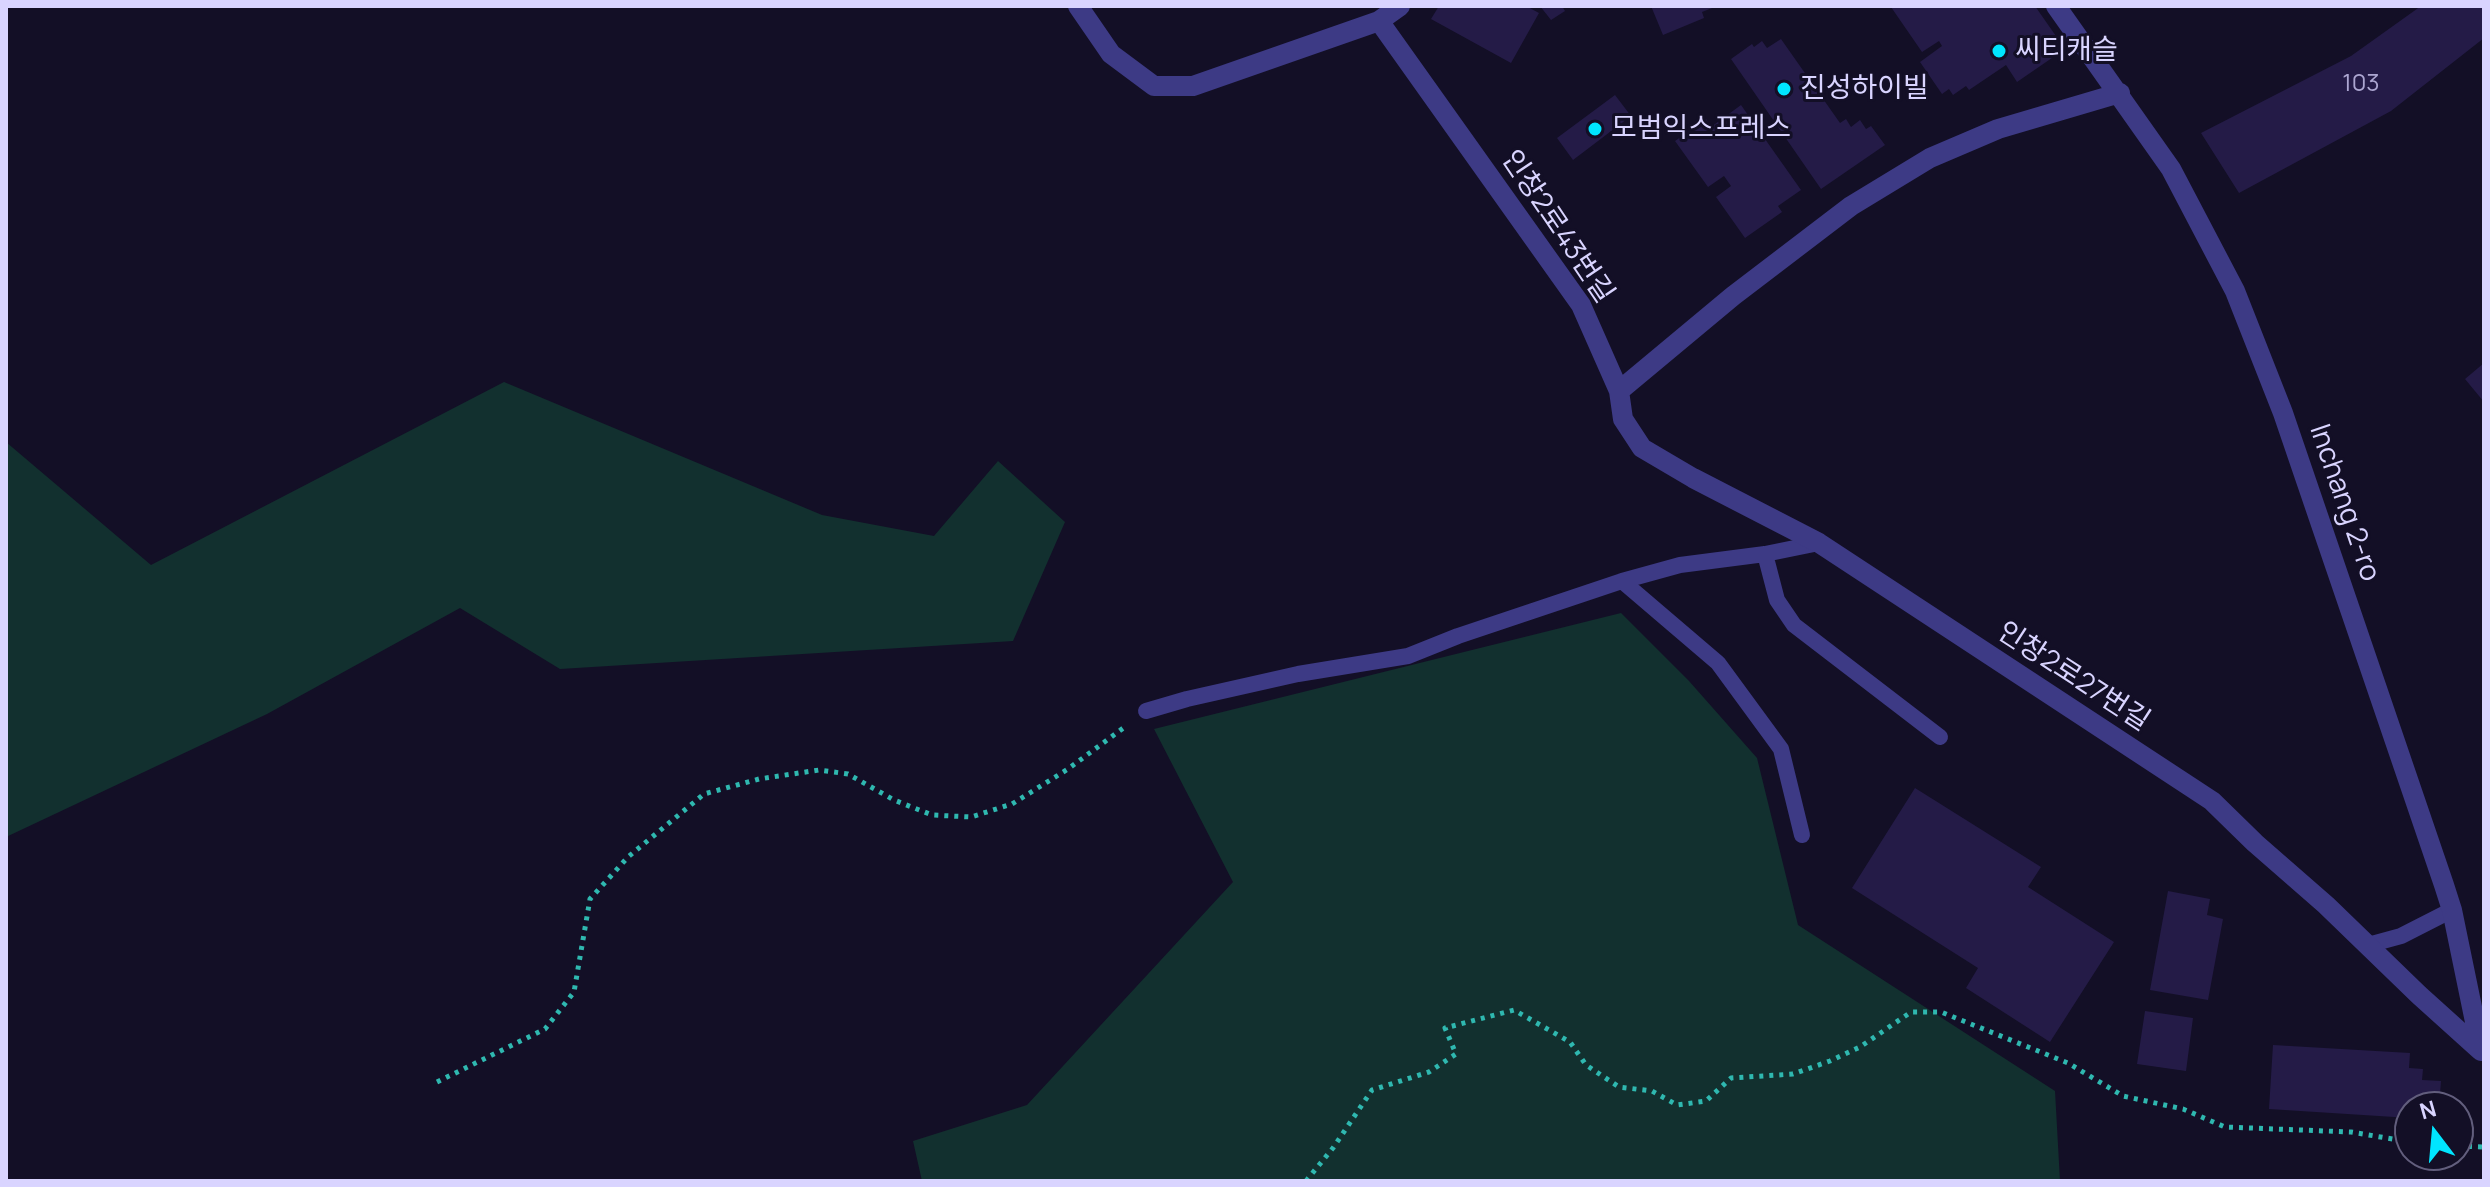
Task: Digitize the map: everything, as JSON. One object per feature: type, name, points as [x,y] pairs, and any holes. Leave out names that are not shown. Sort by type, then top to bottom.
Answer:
[{"type":"street","points":[[1078,6],[1111,54],[1154,86],[1193,86],[1379,21],[1400,6]]},
{"type":"street","name":"Inchang 2-ro","points":[[2056,6],[2171,169],[2235,291],[2283,413],[2452,910],[2482,1054]]},
{"type":"street","name":"인창2로43번길","points":[[1379,21],[1581,305],[1619,391]]},
{"type":"street","points":[[1619,391],[1733,296],[1840,215],[1930,158],[1998,129],[2120,93]]},
{"type":"street","name":"인창2로27번길","points":[[1619,391],[1623,419],[1642,448],[1819,543],[2212,801],[2482,1054]]},
{"type":"lane","points":[[1146,711],[1298,674],[1408,656],[1622,581],[1680,565],[1765,554],[1819,543]]},
{"type":"lane","points":[[1765,554],[1777,600],[1794,625],[1940,737]]},
{"type":"lane","points":[[1622,581],[1718,663],[1781,749],[1802,835]]},
{"type":"lane","points":[[2368,945],[2401,936],[2452,910]]},
{"type":"path","points":[[437,1082],[545,1029],[574,992],[590,899],[628,857],[704,794],[759,779],[819,770],[848,774],[894,800],[932,815],[971,817],[1012,804],[1068,769],[1146,711]]},
{"type":"path","points":[[1306,1181],[1333,1148],[1372,1090],[1429,1072],[1456,1054],[1445,1028],[1514,1010],[1570,1042],[1586,1065],[1619,1087],[1652,1091],[1677,1105],[1706,1101],[1731,1078],[1793,1074],[1830,1061],[1860,1047],[1911,1012],[1941,1012],[2068,1063],[2123,1096],[2183,1109],[2225,1127],[2351,1132],[2394,1139]]},
{"type":"green space","points":[[504,382],[822,515],[934,536],[998,461],[1065,522],[1013,641],[560,669],[460,608],[267,714],[6,837],[6,442],[151,565]]},
{"type":"green space","points":[[1621,613],[1689,681],[1757,758],[1798,925],[2055,1091],[2060,1181],[922,1181],[913,1141],[1027,1105],[1233,882],[1154,729]]},
{"type":"building","points":[[1439,6],[1526,6],[1539,13],[1511,63],[1431,19]]},
{"type":"building","points":[[1540,6],[1562,6],[1565,11],[1551,20]]},
{"type":"building","points":[[1651,6],[1717,6],[1702,12],[1704,18],[1663,35]]},
{"type":"building","name":"씨티캐슬","points":[[1892,6],[2035,6],[2065,49],[2017,82],[2006,65],[1969,90],[1966,86],[1953,95],[1949,89],[1942,94],[1920,62],[1942,46],[1939,41],[1922,52]]},
{"type":"building","points":[[2421,6],[2484,6],[2484,38],[2391,111],[2239,193],[2201,133],[2351,56]]},
{"type":"building","name":"진성하이빌","points":[[1781,39],[1840,123],[1846,119],[1851,127],[1860,120],[1866,129],[1871,126],[1885,145],[1821,189],[1731,59],[1752,44],[1754,47],[1762,41],[1767,48]]},
{"type":"building","points":[[1615,95],[1631,116],[1573,160],[1557,138]]},
{"type":"building","points":[[1741,105],[1801,190],[1778,206],[1782,212],[1745,238],[1716,197],[1731,186],[1724,176],[1708,187],[1675,141],[1706,119],[1711,127]]},
{"type":"building","points":[[2484,363],[2484,402],[2465,379]]},
{"type":"building","points":[[1915,788],[2041,867],[2028,887],[2114,942],[2050,1042],[1966,988],[1978,968],[1852,888]]},
{"type":"building","points":[[2168,891],[2210,899],[2207,915],[2223,919],[2208,1000],[2150,990]]},
{"type":"building","points":[[2145,1011],[2193,1018],[2186,1071],[2137,1064]]},
{"type":"building","points":[[2273,1045],[2410,1053],[2409,1068],[2423,1069],[2422,1080],[2441,1081],[2440,1091],[2394,1091],[2394,1117],[2269,1109]]},
{"type":"place","name":"씨티캐슬","points":[[1999,51]]},
{"type":"place","name":"진성하이빌","points":[[1784,89]]},
{"type":"place","name":"모범익스프레스","points":[[1595,129]]}]
